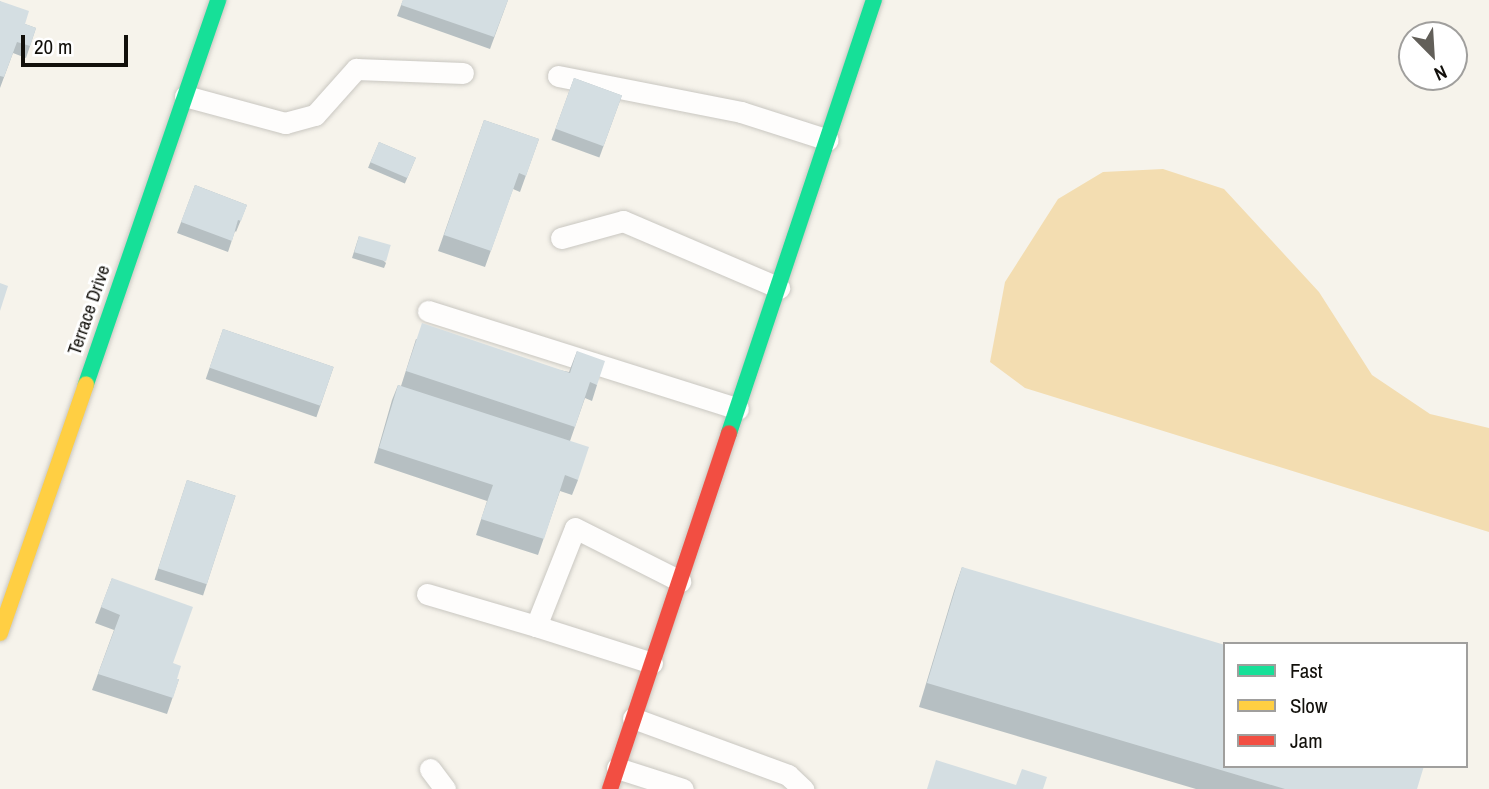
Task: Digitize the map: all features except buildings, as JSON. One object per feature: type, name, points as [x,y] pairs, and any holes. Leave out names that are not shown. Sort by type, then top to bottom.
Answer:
[{"type":"main road","name":"Terrace Drive","points":[[0,633],[5,601],[218,0]]},
{"type":"main road","points":[[610,789],[874,0]]},
{"type":"lane","points":[[185,96],[285,123],[315,115],[356,69],[463,73]]},
{"type":"lane","points":[[558,76],[741,112],[828,140]]},
{"type":"lane","points":[[561,238],[624,221],[779,288]]},
{"type":"lane","points":[[428,311],[738,409]]},
{"type":"lane","points":[[536,626],[575,528],[680,581]]},
{"type":"lane","points":[[427,594],[652,663]]},
{"type":"lane","points":[[633,718],[789,775],[803,789]]},
{"type":"lane","points":[[617,768],[683,789]]},
{"type":"lane","points":[[430,769],[445,789]]},
{"type":"shaded area","points":[[1163,169],[1224,189],[1319,292],[1372,375],[1430,414],[1489,428],[1489,532],[1025,388],[990,362],[1005,282],[1058,199],[1103,172]]},
{"type":"traffic: fast","points":[[86,384],[218,0]]},
{"type":"traffic: fast","points":[[729,433],[874,0]]},
{"type":"traffic: slow","points":[[0,633],[86,384]]},
{"type":"traffic: jam","points":[[610,789],[729,433]]}]
